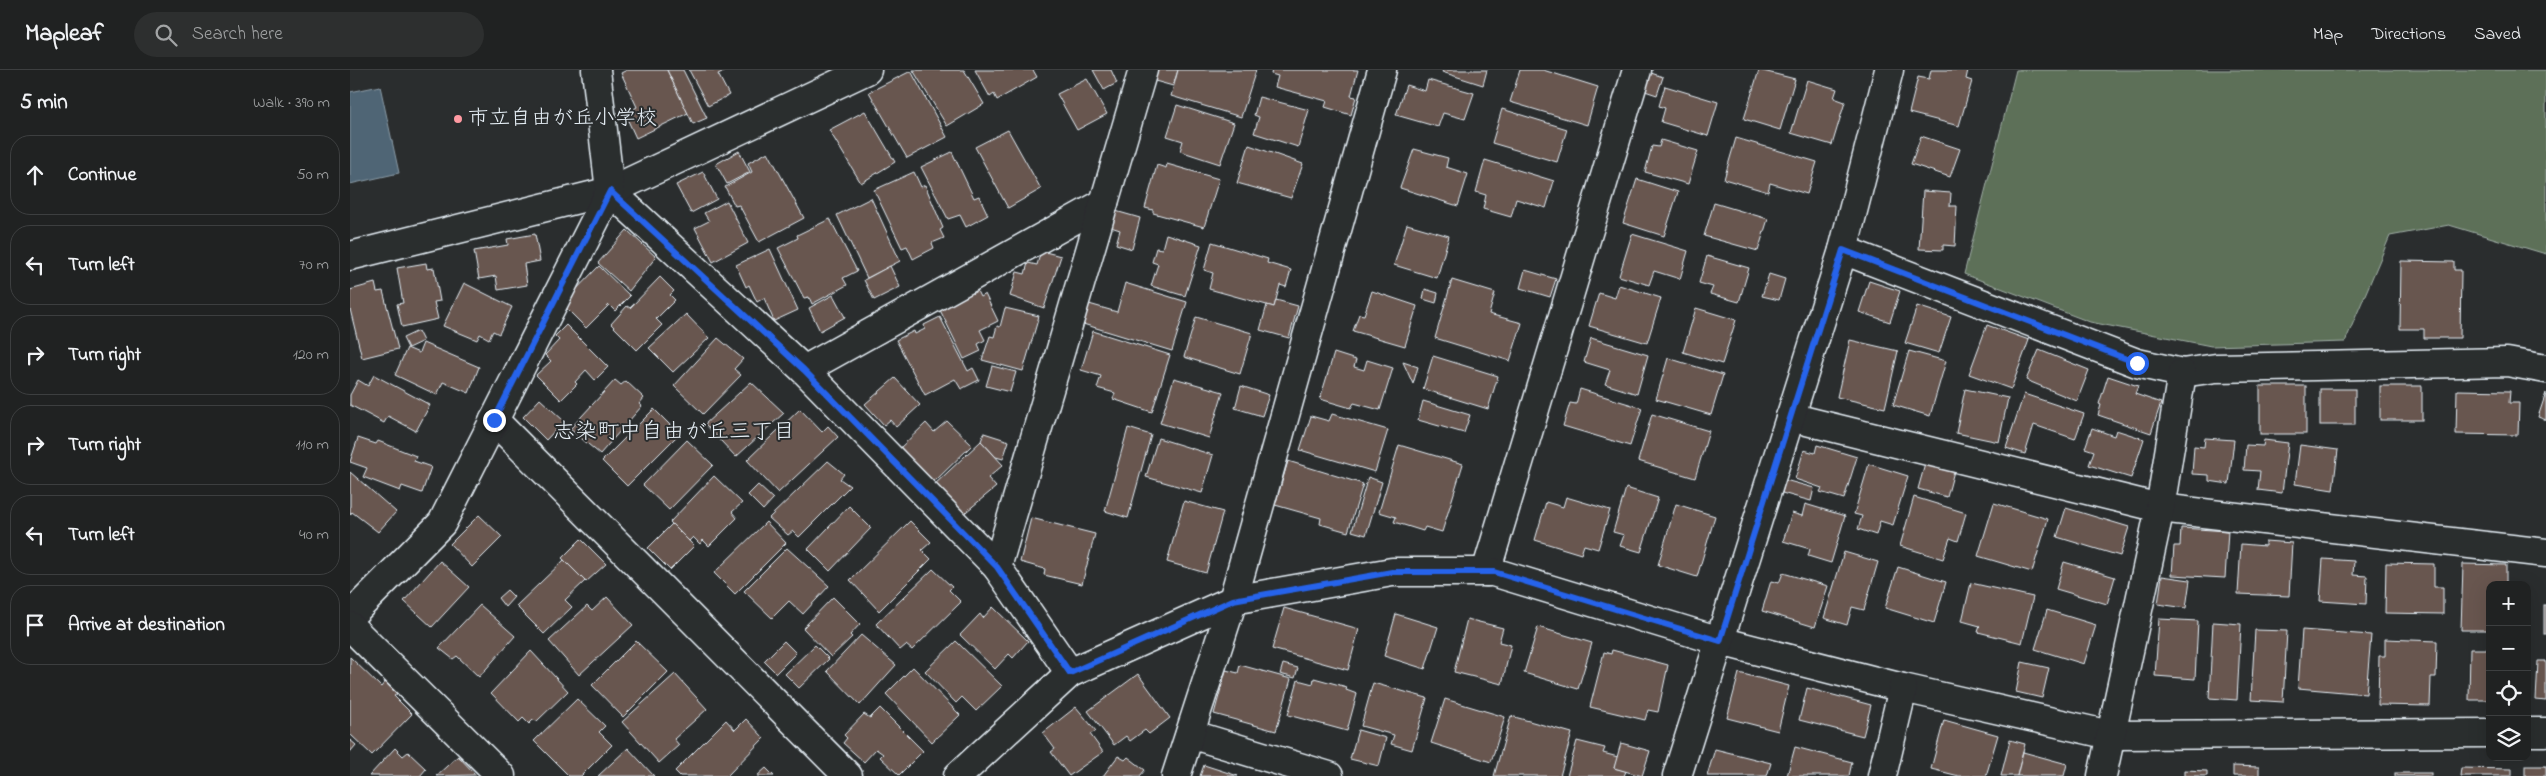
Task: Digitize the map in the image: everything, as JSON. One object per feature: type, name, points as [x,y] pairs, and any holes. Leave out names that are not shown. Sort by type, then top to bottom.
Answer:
[{"type":"street","points":[[350,616],[442,523],[610,191],[596,70]]},
{"type":"street","points":[[350,256],[610,191],[867,70]]},
{"type":"street","points":[[997,567],[1143,70]]},
{"type":"street","points":[[1176,776],[1233,600],[1382,70]]},
{"type":"street","points":[[1486,572],[1637,70]]},
{"type":"street","points":[[1677,776],[1843,250],[1885,71]]},
{"type":"street","points":[[610,191],[804,370],[997,567],[1070,673]]},
{"type":"street","points":[[804,370],[1104,203]]},
{"type":"street","points":[[1843,250],[2137,363],[2182,373],[2216,368],[2507,362],[2546,369]]},
{"type":"street","points":[[2102,776],[2160,508],[2182,373]]},
{"type":"street","points":[[1790,417],[2160,508],[2546,553]]},
{"type":"street","points":[[494,420],[848,776]]},
{"type":"street","points":[[958,776],[1070,673],[1233,600],[1392,572],[1486,572],[1503,575],[1720,641],[1903,688],[2110,736],[2486,733]]},
{"type":"street","points":[[350,626],[501,776]]},
{"type":"street","points":[[1882,776],[1903,688]]},
{"type":"street","points":[[2531,732],[2546,732]]},
{"type":"street","points":[[1190,734],[1330,776]]},
{"type":"green space","points":[[2016,70],[2546,70],[2546,254],[2449,225],[2390,236],[2345,342],[2211,346],[2090,322],[1964,274]]},
{"type":"water","points":[[380,86],[399,173],[350,184],[350,92]]},
{"type":"building","points":[[627,70],[667,70],[688,113],[636,138],[625,114],[637,107],[621,73]]},
{"type":"building","points":[[667,70],[683,70],[707,118],[693,124]]},
{"type":"building","points":[[689,70],[726,70],[718,74],[729,95],[708,106]]},
{"type":"building","points":[[913,70],[964,70],[984,104],[947,126]]},
{"type":"building","points":[[975,70],[1033,70],[1037,77],[997,100],[994,94],[990,97]]},
{"type":"building","points":[[1093,70],[1111,70],[1117,83],[1104,90]]},
{"type":"building","points":[[1158,70],[1178,70],[1173,86],[1155,81]]},
{"type":"building","points":[[1178,70],[1256,70],[1241,117],[1171,96]]},
{"type":"building","points":[[1272,70],[1358,70],[1351,96],[1356,97],[1351,115],[1325,107],[1327,101],[1275,87],[1278,76],[1271,74]]},
{"type":"building","points":[[1443,70],[1487,70],[1483,85],[1442,72]]},
{"type":"building","points":[[1520,70],[1543,70],[1598,87],[1587,125],[1510,102]]},
{"type":"building","points":[[1759,70],[1795,79],[1780,130],[1744,119]]},
{"type":"building","points":[[1931,70],[1968,70],[1966,79],[1972,81],[1959,126],[1909,113],[1918,77],[1929,79]]},
{"type":"building","points":[[911,71],[947,137],[907,158],[869,92]]},
{"type":"building","points":[[1651,73],[1663,77],[1657,95],[1645,91]]},
{"type":"building","points":[[1087,79],[1107,114],[1077,130],[1057,94]]},
{"type":"building","points":[[1428,80],[1474,93],[1465,119],[1443,113],[1438,127],[1396,115],[1406,85],[1425,91]]},
{"type":"building","points":[[1807,80],[1837,89],[1834,98],[1845,102],[1832,145],[1791,133]]},
{"type":"building","points":[[1665,86],[1718,102],[1708,136],[1661,122],[1665,108],[1659,106]]},
{"type":"building","points":[[1259,97],[1309,110],[1298,147],[1254,133],[1259,117],[1254,115]]},
{"type":"building","points":[[1177,105],[1234,123],[1220,164],[1180,151],[1183,141],[1167,136]]},
{"type":"building","points":[[1502,109],[1567,129],[1557,162],[1492,143]]},
{"type":"building","points":[[865,111],[895,162],[861,183],[829,130]]},
{"type":"building","points":[[1008,130],[1041,189],[1008,208],[975,147]]},
{"type":"building","points":[[1921,136],[1960,149],[1950,177],[1911,164]]},
{"type":"building","points":[[1736,138],[1817,162],[1807,194],[1770,183],[1768,192],[1724,179]]},
{"type":"building","points":[[1661,140],[1698,151],[1688,184],[1645,172],[1652,146],[1659,147]]},
{"type":"building","points":[[1249,145],[1303,164],[1291,198],[1237,183]]},
{"type":"building","points":[[1414,149],[1448,158],[1446,167],[1468,174],[1458,206],[1400,188]]},
{"type":"building","points":[[739,151],[750,172],[727,184],[716,164]]},
{"type":"building","points":[[768,152],[804,218],[759,242],[739,205],[735,206],[725,187],[752,172],[748,163]]},
{"type":"building","points":[[952,152],[974,198],[979,196],[988,215],[966,227],[960,215],[948,219],[921,167]]},
{"type":"building","points":[[1485,160],[1554,181],[1546,208],[1516,199],[1511,217],[1483,209],[1486,195],[1476,192]]},
{"type":"building","points":[[1167,164],[1219,179],[1204,227],[1153,213],[1153,210],[1145,208],[1157,165],[1166,168]]},
{"type":"building","points":[[703,172],[717,199],[691,213],[676,185]]},
{"type":"building","points":[[914,172],[921,187],[925,185],[943,228],[940,230],[944,238],[932,243],[934,248],[913,259],[907,246],[902,248],[874,190]]},
{"type":"building","points":[[1637,179],[1678,192],[1664,236],[1623,223]]},
{"type":"building","points":[[1923,191],[1951,193],[1950,206],[1957,206],[1955,246],[1943,245],[1943,250],[1919,249]]},
{"type":"building","points":[[871,198],[900,261],[867,278],[837,215]]},
{"type":"building","points":[[727,201],[748,243],[713,262],[695,228],[709,221],[704,213]]},
{"type":"building","points":[[1714,203],[1768,219],[1758,251],[1704,236]]},
{"type":"building","points":[[1112,210],[1140,218],[1132,249],[1116,244],[1120,230],[1108,226]]},
{"type":"building","points":[[830,219],[857,271],[843,278],[847,285],[812,304],[809,297],[804,298],[778,248],[798,238],[797,235]]},
{"type":"building","points":[[1407,224],[1449,236],[1437,278],[1394,265]]},
{"type":"building","points":[[627,230],[656,257],[629,291],[598,263]]},
{"type":"building","points":[[535,234],[540,261],[524,264],[527,285],[498,290],[496,276],[479,279],[474,251],[508,245],[507,239]]},
{"type":"building","points":[[1166,234],[1201,245],[1185,296],[1151,286],[1158,264],[1152,262],[1156,248],[1162,249]]},
{"type":"building","points":[[1632,234],[1688,251],[1680,279],[1654,271],[1649,285],[1619,276]]},
{"type":"building","points":[[1212,242],[1268,259],[1267,263],[1291,270],[1286,287],[1280,285],[1274,307],[1209,289],[1213,273],[1204,270]]},
{"type":"building","points":[[770,249],[798,310],[774,321],[764,298],[757,302],[749,285],[746,287],[736,265]]},
{"type":"building","points":[[1041,251],[1061,256],[1044,308],[1010,296],[1017,272],[1025,274],[1028,263],[1037,265]]},
{"type":"building","points":[[1707,256],[1749,268],[1739,302],[1710,294],[1713,287],[1699,283]]},
{"type":"building","points":[[2401,261],[2454,262],[2454,270],[2461,270],[2460,338],[2424,338],[2424,329],[2400,329]]},
{"type":"building","points":[[426,263],[427,269],[434,268],[440,301],[434,302],[438,319],[402,327],[397,304],[403,303],[397,268]]},
{"type":"building","points":[[599,266],[630,296],[615,311],[609,305],[586,328],[562,304]]},
{"type":"building","points":[[890,266],[900,287],[874,300],[864,280]]},
{"type":"building","points":[[1525,270],[1556,279],[1550,297],[1520,288]]},
{"type":"building","points":[[1769,274],[1785,279],[1779,300],[1762,296]]},
{"type":"building","points":[[660,277],[674,291],[670,295],[675,300],[656,319],[662,325],[637,350],[611,324],[627,306],[630,308]]},
{"type":"building","points":[[1452,280],[1495,293],[1489,314],[1522,323],[1510,361],[1435,338]]},
{"type":"building","points":[[1869,281],[1900,291],[1890,322],[1859,312]]},
{"type":"building","points":[[375,283],[377,292],[383,291],[398,349],[362,358],[350,309],[350,290]]},
{"type":"building","points":[[464,283],[512,307],[499,334],[493,331],[489,339],[480,334],[477,340],[443,326]]},
{"type":"building","points":[[1125,283],[1187,302],[1172,351],[1083,324],[1089,304],[1117,312]]},
{"type":"building","points":[[1619,285],[1661,298],[1647,343],[1589,326],[1599,293],[1615,298]]},
{"type":"building","points":[[975,287],[980,297],[985,294],[998,321],[980,330],[985,340],[978,344],[981,351],[964,359],[938,306]]},
{"type":"building","points":[[1425,289],[1438,293],[1436,303],[1423,299]]},
{"type":"building","points":[[1372,291],[1417,306],[1405,346],[1353,331],[1359,314],[1364,315]]},
{"type":"building","points":[[833,295],[845,317],[820,331],[809,308]]},
{"type":"building","points":[[1276,300],[1298,306],[1289,338],[1260,330],[1267,305],[1274,307]]},
{"type":"building","points":[[1917,306],[1951,317],[1939,353],[1905,343]]},
{"type":"building","points":[[1005,308],[1039,316],[1023,371],[982,360],[990,336],[994,337],[997,326],[1000,327]]},
{"type":"building","points":[[1696,308],[1736,320],[1722,364],[1683,352]]},
{"type":"building","points":[[686,314],[709,338],[673,372],[649,348]]},
{"type":"building","points":[[940,317],[968,371],[973,368],[979,380],[961,389],[955,379],[925,395],[896,340],[914,331],[915,334],[925,329],[924,325]]},
{"type":"building","points":[[1196,317],[1252,333],[1240,374],[1184,357]]},
{"type":"building","points":[[566,325],[608,367],[595,380],[586,370],[575,382],[577,384],[561,400],[536,375],[551,361],[545,355],[559,340],[555,336]]},
{"type":"building","points":[[1987,325],[2029,340],[2011,389],[1969,374]]},
{"type":"building","points":[[418,331],[423,341],[408,348],[403,338]]},
{"type":"building","points":[[1093,331],[1170,355],[1152,412],[1113,399],[1115,393],[1097,388],[1101,376],[1081,370]]},
{"type":"building","points":[[718,338],[743,359],[734,369],[741,375],[703,414],[674,386]]},
{"type":"building","points":[[1591,338],[1648,355],[1637,394],[1605,384],[1610,370],[1584,362]]},
{"type":"building","points":[[1850,340],[1898,351],[1885,408],[1837,397]]},
{"type":"building","points":[[423,343],[479,367],[469,393],[443,382],[437,395],[395,375],[407,348],[419,353]]},
{"type":"building","points":[[2039,350],[2089,370],[2077,401],[2026,380]]},
{"type":"building","points":[[1909,351],[1946,361],[1930,416],[1893,405]]},
{"type":"building","points":[[1334,353],[1356,360],[1354,367],[1364,370],[1367,360],[1393,368],[1380,410],[1354,403],[1351,408],[1320,399]]},
{"type":"building","points":[[1433,356],[1498,376],[1488,409],[1423,389]]},
{"type":"building","points":[[1668,358],[1723,375],[1711,415],[1656,399]]},
{"type":"building","points":[[1403,362],[1418,367],[1413,384]]},
{"type":"building","points":[[992,366],[1016,372],[1010,392],[986,386]]},
{"type":"building","points":[[374,375],[430,405],[416,431],[388,416],[384,423],[350,405],[350,395],[358,380],[368,386]]},
{"type":"building","points":[[2108,376],[2138,386],[2135,394],[2161,403],[2151,433],[2098,415],[2101,405],[2099,404]]},
{"type":"building","points":[[895,378],[920,405],[896,427],[890,420],[884,425],[865,404]]},
{"type":"building","points":[[1174,378],[1223,392],[1209,438],[1160,423]]},
{"type":"building","points":[[615,380],[621,385],[626,381],[644,398],[639,404],[642,406],[600,454],[570,429]]},
{"type":"building","points":[[751,382],[784,413],[736,457],[705,424]]},
{"type":"building","points":[[1241,386],[1269,395],[1262,416],[1235,408]]},
{"type":"building","points":[[2260,386],[2306,386],[2306,434],[2260,434]]},
{"type":"building","points":[[2380,386],[2422,386],[2422,420],[2380,420]]},
{"type":"building","points":[[1580,389],[1642,408],[1630,446],[1563,426],[1570,403],[1576,404]]},
{"type":"building","points":[[1965,389],[2008,398],[1999,442],[1956,433]]},
{"type":"building","points":[[2320,389],[2355,389],[2355,425],[2320,425]]},
{"type":"building","points":[[2457,390],[2510,391],[2509,403],[2519,403],[2518,435],[2456,434]]},
{"type":"building","points":[[2546,393],[2546,420],[2538,417]]},
{"type":"building","points":[[2024,394],[2084,414],[2075,439],[2034,425],[2025,454],[2006,448]]},
{"type":"building","points":[[540,399],[564,421],[546,440],[523,417]]},
{"type":"building","points":[[1423,401],[1470,415],[1464,433],[1418,420]]},
{"type":"building","points":[[654,409],[679,434],[627,486],[602,461]]},
{"type":"building","points":[[800,409],[822,432],[828,426],[838,437],[778,493],[747,460]]},
{"type":"building","points":[[1332,414],[1388,430],[1375,472],[1300,450],[1311,416],[1329,421]]},
{"type":"building","points":[[1652,414],[1709,431],[1695,478],[1638,461]]},
{"type":"building","points":[[947,421],[972,445],[932,484],[898,450],[926,423],[934,432]]},
{"type":"building","points":[[1128,428],[1151,435],[1128,518],[1105,511]]},
{"type":"building","points":[[2092,428],[2114,436],[2116,430],[2144,439],[2131,478],[2089,465],[2094,451],[2085,448]]},
{"type":"building","points":[[984,433],[1009,441],[1003,459],[996,457],[981,441]]},
{"type":"building","points":[[358,438],[376,444],[378,441],[416,456],[414,461],[431,467],[422,493],[402,486],[400,491],[363,477],[367,468],[350,462]]},
{"type":"building","points":[[1158,438],[1213,455],[1202,493],[1146,477]]},
{"type":"building","points":[[2205,438],[2234,440],[2229,484],[2209,481],[2209,475],[2192,474],[2194,446],[2204,447]]},
{"type":"building","points":[[687,440],[713,465],[669,510],[643,485]]},
{"type":"building","points":[[2264,440],[2288,443],[2282,493],[2258,490],[2260,471],[2244,470],[2246,445],[2263,446]]},
{"type":"building","points":[[981,441],[1003,465],[988,478],[996,487],[961,516],[933,486]]},
{"type":"building","points":[[1399,445],[1463,464],[1442,532],[1425,527],[1423,531],[1394,522],[1396,517],[1379,512]]},
{"type":"building","points":[[1817,445],[1857,457],[1844,499],[1820,492],[1822,488],[1795,479],[1804,450],[1815,453]]},
{"type":"building","points":[[2300,445],[2338,450],[2333,490],[2295,484]]},
{"type":"building","points":[[828,461],[844,474],[840,479],[850,486],[799,537],[793,531],[788,535],[769,518]]},
{"type":"building","points":[[1288,461],[1363,484],[1348,532],[1320,524],[1321,518],[1275,505]]},
{"type":"building","points":[[1869,464],[1908,476],[1893,525],[1880,521],[1876,535],[1858,529],[1862,516],[1854,514]]},
{"type":"building","points":[[1925,464],[1954,471],[1947,497],[1918,489]]},
{"type":"building","points":[[350,472],[396,512],[378,532],[352,512],[350,515]]},
{"type":"building","points":[[714,476],[742,503],[732,512],[737,518],[709,546],[703,540],[700,544],[693,537],[689,541],[670,522]]},
{"type":"building","points":[[1368,477],[1382,482],[1366,535],[1352,531]]},
{"type":"building","points":[[1785,480],[1814,488],[1811,501],[1782,493]]},
{"type":"building","points":[[758,485],[773,499],[763,510],[748,495]]},
{"type":"building","points":[[1626,488],[1658,498],[1641,552],[1620,546],[1624,535],[1613,532]]},
{"type":"building","points":[[1566,497],[1610,510],[1598,549],[1584,545],[1581,554],[1535,540],[1546,502],[1563,507]]},
{"type":"building","points":[[1914,497],[1966,513],[1958,541],[1950,538],[1943,559],[1900,546]]},
{"type":"building","points":[[1184,501],[1223,512],[1206,573],[1167,562]]},
{"type":"building","points":[[1994,503],[2048,519],[2032,572],[1978,556]]},
{"type":"building","points":[[1676,504],[1715,516],[1697,577],[1658,565]]},
{"type":"building","points":[[1805,504],[1845,516],[1831,563],[1808,556],[1810,549],[1783,541],[1792,513],[1802,516]]},
{"type":"building","points":[[849,506],[871,528],[830,571],[808,549]]},
{"type":"building","points":[[2066,508],[2129,527],[2120,556],[2057,537]]},
{"type":"building","points":[[479,515],[502,537],[472,567],[450,544]]},
{"type":"building","points":[[1031,518],[1095,534],[1082,584],[1044,575],[1045,569],[1020,562]]},
{"type":"building","points":[[910,521],[931,542],[922,550],[931,559],[879,611],[850,580]]},
{"type":"building","points":[[766,522],[786,543],[735,594],[714,573]]},
{"type":"building","points":[[672,524],[694,546],[670,570],[648,548]]},
{"type":"building","points":[[2181,528],[2228,531],[2225,578],[2172,575],[2174,546],[2180,546]]},
{"type":"building","points":[[581,539],[606,564],[586,582],[562,558]]},
{"type":"building","points":[[2265,541],[2292,543],[2289,596],[2238,594],[2241,544],[2265,546]]},
{"type":"building","points":[[787,548],[829,586],[803,614],[789,601],[772,618],[744,591]]},
{"type":"building","points":[[1844,552],[1878,562],[1864,610],[1852,607],[1847,625],[1824,618]]},
{"type":"building","points":[[2323,559],[2354,561],[2353,575],[2367,576],[2366,604],[2320,601]]},
{"type":"building","points":[[564,560],[585,581],[565,600],[572,607],[544,634],[516,606]]},
{"type":"building","points":[[440,561],[469,587],[432,627],[404,601]]},
{"type":"building","points":[[2064,562],[2115,577],[2107,604],[2056,589]]},
{"type":"building","points":[[2386,563],[2434,564],[2434,587],[2443,587],[2443,614],[2385,613]]},
{"type":"building","points":[[2463,564],[2506,565],[2506,581],[2486,581],[2486,630],[2461,630]]},
{"type":"building","points":[[1898,567],[1946,582],[1934,623],[1885,608]]},
{"type":"building","points":[[933,569],[952,587],[949,590],[961,602],[912,650],[906,645],[900,650],[876,624]]},
{"type":"building","points":[[1783,573],[1828,586],[1815,627],[1762,611],[1771,581],[1779,583]]},
{"type":"building","points":[[2162,576],[2190,580],[2186,608],[2158,604]]},
{"type":"building","points":[[1971,583],[2033,597],[2022,643],[1978,632],[1980,626],[1962,621]]},
{"type":"building","points":[[507,590],[514,597],[505,607],[498,598]]},
{"type":"building","points":[[607,597],[633,625],[579,675],[549,641],[587,606],[592,611]]},
{"type":"building","points":[[833,597],[860,624],[850,635],[852,637],[831,657],[803,628]]},
{"type":"building","points":[[480,605],[515,636],[479,677],[457,656],[453,659],[439,648]]},
{"type":"building","points":[[2544,605],[2546,605],[2546,634],[2544,634]]},
{"type":"building","points":[[993,607],[1028,641],[1013,658],[1009,654],[995,669],[960,635],[980,614],[983,618]]},
{"type":"building","points":[[1284,608],[1359,629],[1348,670],[1272,649]]},
{"type":"building","points":[[2047,610],[2096,625],[2084,664],[2035,649]]},
{"type":"building","points":[[1396,614],[1438,627],[1425,669],[1384,656]]},
{"type":"building","points":[[1467,619],[1503,628],[1499,642],[1511,645],[1502,684],[1454,672]]},
{"type":"building","points":[[2159,619],[2198,621],[2195,679],[2155,676]]},
{"type":"building","points":[[2213,622],[2241,624],[2237,700],[2209,698]]},
{"type":"building","points":[[1538,627],[1592,643],[1578,689],[1524,673]]},
{"type":"building","points":[[2255,630],[2287,631],[2283,702],[2251,700]]},
{"type":"building","points":[[2302,630],[2371,635],[2366,694],[2298,688]]},
{"type":"building","points":[[861,635],[896,665],[860,705],[827,671]]},
{"type":"building","points":[[2385,639],[2437,641],[2436,677],[2431,677],[2430,706],[2378,705],[2379,656],[2385,656]]},
{"type":"building","points":[[636,641],[668,672],[623,717],[592,685]]},
{"type":"building","points":[[784,641],[796,653],[776,673],[764,661]]},
{"type":"building","points":[[956,641],[1002,686],[976,711],[962,697],[956,703],[925,671]]},
{"type":"building","points":[[815,645],[829,659],[799,688],[785,674]]},
{"type":"building","points":[[2470,649],[2486,649],[2486,700],[2469,700]]},
{"type":"building","points":[[1612,650],[1668,665],[1658,712],[1648,710],[1645,720],[1590,707],[1604,652],[1611,654]]},
{"type":"building","points":[[531,651],[568,691],[537,721],[533,720],[529,724],[523,718],[519,722],[491,693]]},
{"type":"building","points":[[350,657],[381,687],[385,682],[397,694],[394,696],[412,714],[372,755],[350,734]]},
{"type":"building","points":[[2538,661],[2546,661],[2546,701],[2536,700]]},
{"type":"building","points":[[2022,662],[2049,668],[2042,698],[2016,692]]},
{"type":"building","points":[[1283,664],[1298,668],[1295,678],[1280,674]]},
{"type":"building","points":[[1240,665],[1291,679],[1276,731],[1214,714],[1226,670],[1238,673]]},
{"type":"building","points":[[913,667],[960,715],[932,742],[886,694]]},
{"type":"building","points":[[1739,673],[1789,686],[1778,731],[1727,718]]},
{"type":"building","points":[[675,674],[707,709],[674,739],[679,745],[659,763],[622,722]]},
{"type":"building","points":[[1138,674],[1170,718],[1149,734],[1145,730],[1130,741],[1126,736],[1114,745],[1088,711]]},
{"type":"building","points":[[1314,678],[1347,687],[1346,690],[1357,694],[1347,731],[1288,715],[1298,680],[1313,684]]},
{"type":"building","points":[[1373,683],[1427,698],[1412,750],[1391,744],[1394,735],[1361,726]]},
{"type":"building","points":[[1807,688],[1871,705],[1863,736],[1799,720]]},
{"type":"building","points":[[577,699],[605,726],[599,732],[612,745],[581,776],[569,776],[534,741]]},
{"type":"building","points":[[1445,699],[1505,717],[1491,762],[1431,743]]},
{"type":"building","points":[[1076,707],[1096,731],[1090,734],[1103,752],[1069,776],[1051,752],[1055,749],[1043,733]]},
{"type":"building","points":[[880,708],[923,751],[899,775],[880,757],[883,754],[876,749],[864,762],[843,743],[847,738],[844,735],[864,714],[870,718]]},
{"type":"building","points":[[1511,716],[1572,733],[1560,776],[1494,776]]},
{"type":"building","points":[[746,719],[764,738],[727,776],[680,776],[675,771],[726,720],[735,730]]},
{"type":"building","points":[[1944,720],[1998,735],[1986,776],[1959,776],[1931,769]]},
{"type":"building","points":[[1358,730],[1386,738],[1379,766],[1350,759]]},
{"type":"building","points":[[350,740],[356,745],[350,752]]},
{"type":"building","points":[[2010,740],[2025,744],[2017,776],[2001,776]]},
{"type":"building","points":[[1577,741],[1605,748],[1603,753],[1618,757],[1614,768],[1626,771],[1624,776],[1567,776]]},
{"type":"building","points":[[1621,743],[1650,751],[1642,776],[1614,768]]},
{"type":"building","points":[[1795,747],[1852,762],[1849,776],[1787,776]]},
{"type":"building","points":[[395,748],[403,756],[408,752],[426,769],[420,776],[369,776]]},
{"type":"building","points":[[628,748],[654,776],[598,776]]},
{"type":"building","points":[[1715,749],[1771,763],[1767,776],[1707,776]]},
{"type":"building","points":[[2023,752],[2067,764],[2064,776],[2017,776]]},
{"type":"building","points":[[458,756],[476,775],[436,776]]},
{"type":"building","points":[[1118,756],[1125,760],[1128,757],[1145,770],[1140,776],[1103,776]]},
{"type":"building","points":[[1204,765],[1238,776],[1200,776]]},
{"type":"building","points":[[2233,766],[2259,767],[2259,776],[2233,776]]},
{"type":"building","points":[[2525,766],[2546,766],[2546,776],[2525,776]]},
{"type":"building","points":[[766,768],[774,776],[757,776]]},
{"type":"building","points":[[2461,768],[2512,769],[2512,776],[2460,776]]},
{"type":"building","points":[[2184,770],[2207,771],[2207,776],[2184,776]]},
{"type":"building","points":[[2395,773],[2431,773],[2431,776],[2395,776]]},
{"type":"place","name":"市立自由が丘小学校","points":[[458,119]]},
{"type":"district","name":"志染町中自由が丘三丁目","points":[[674,433]]},
{"type":"route","points":[[494,420],[610,191],[804,370],[997,567],[1070,673],[1233,600],[1392,572],[1494,572],[1720,641],[1843,250],[2137,363]]}]
